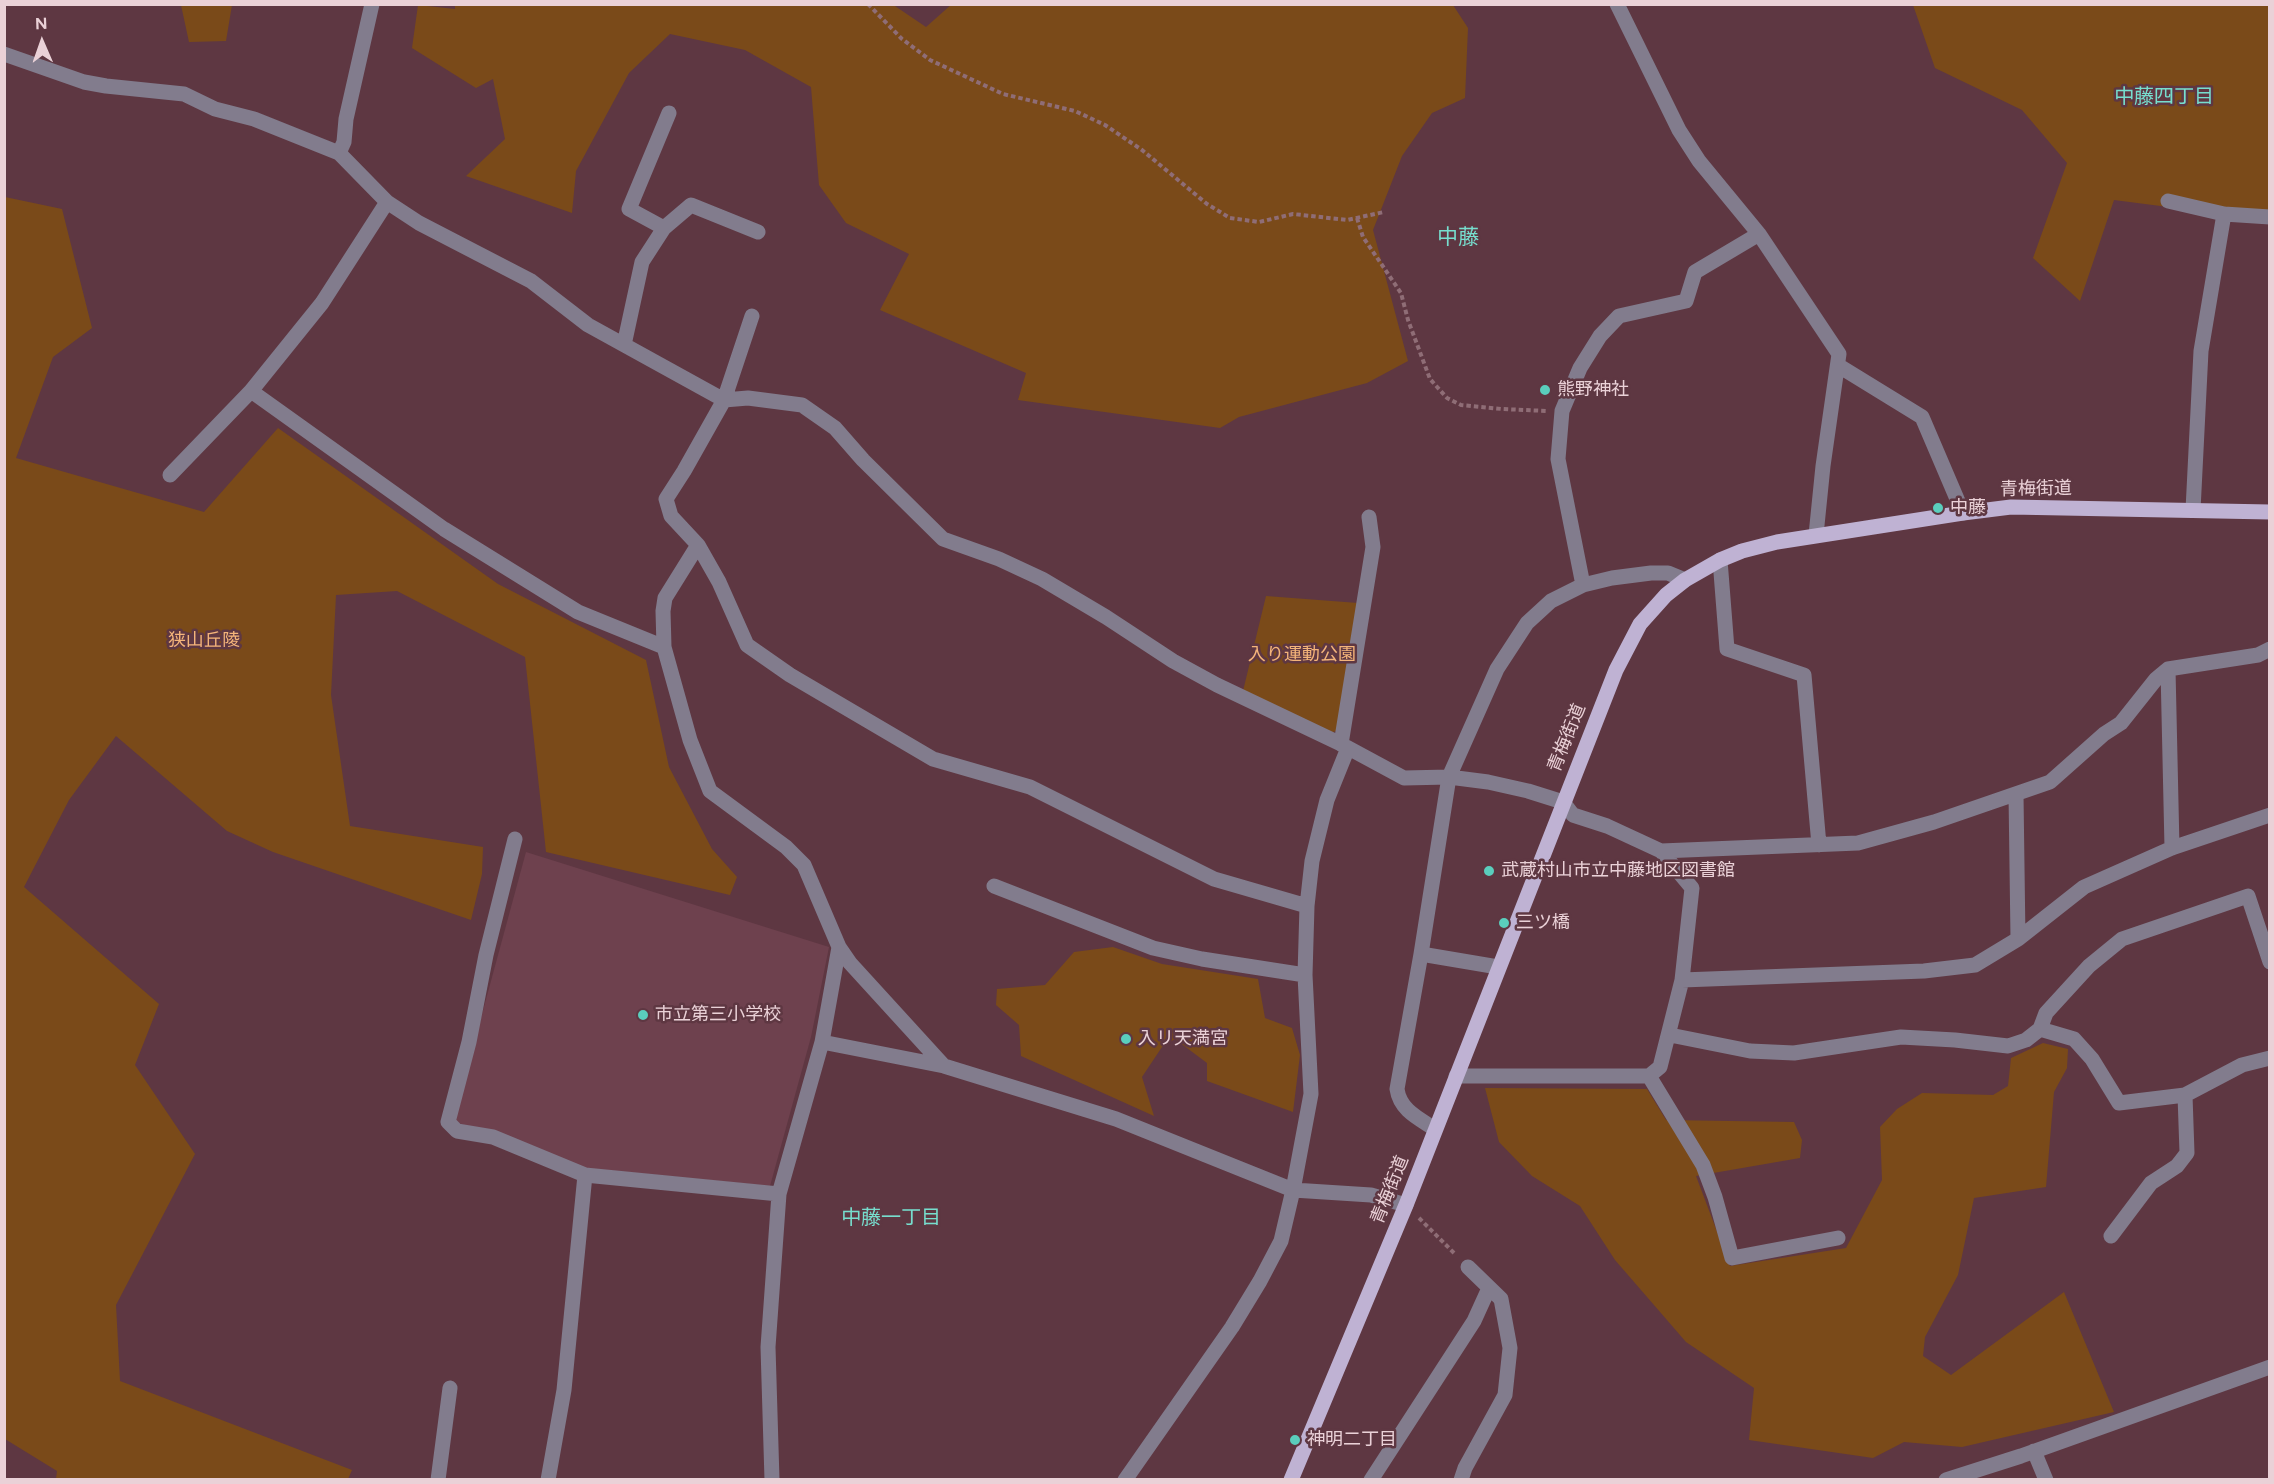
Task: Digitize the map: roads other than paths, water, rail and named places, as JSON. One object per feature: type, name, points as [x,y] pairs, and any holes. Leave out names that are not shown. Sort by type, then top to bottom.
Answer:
[{"type":"main road","name":"青梅街道","points":[[1291,1479],[1406,1205],[1599,710],[1630,640],[1653,608],[1685,580],[1720,560],[1759,547],[1816,535],[1963,513],[2025,507],[2270,512]]},
{"type":"street","points":[[339,153],[344,142],[346,119],[372,4]]},
{"type":"street","points":[[1617,4],[1679,130],[1699,161],[1759,234],[1839,354],[1816,535]]},
{"type":"street","points":[[4,54],[84,82],[184,94],[215,109],[254,119],[339,153],[387,202],[419,223],[531,281],[588,325],[724,400],[748,398],[802,405],[835,428],[862,460],[943,539],[1028,572],[1106,617],[1173,661],[1217,685],[1344,746],[1404,778],[1449,777],[1488,782],[1528,791],[1563,802],[1573,815],[1607,826],[1661,851],[1692,888],[1682,981],[1660,1067],[1649,1076],[1456,1076]]},
{"type":"street","points":[[664,228],[629,209],[669,113]]},
{"type":"street","points":[[2168,201],[2224,214],[2270,217]]},
{"type":"street","points":[[170,476],[251,391],[322,303],[387,202]]},
{"type":"street","points":[[624,345],[642,262],[664,228],[691,205],[758,232]]},
{"type":"street","points":[[2193,510],[2201,351],[2224,214]]},
{"type":"street","points":[[1583,585],[1558,459],[1562,411],[1580,368],[1600,336],[1619,316],[1686,301],[1695,272],[1759,234]]},
{"type":"street","points":[[752,316],[724,400],[666,499],[670,516],[698,545],[719,582],[747,645],[811,687],[933,759],[1030,787],[1214,879],[1307,906]]},
{"type":"street","points":[[1839,366],[1922,417],[1963,513]]},
{"type":"street","points":[[251,391],[444,530],[578,612],[664,648]]},
{"type":"street","points":[[1125,1479],[1181,1401],[1260,1281],[1281,1242],[1311,1094],[1305,975],[1307,906],[1312,861],[1327,800],[1344,746],[1378,541],[1369,517]]},
{"type":"street","points":[[698,545],[665,598],[664,648],[690,740],[710,791],[786,847],[804,865],[839,947],[850,963],[944,1066]]},
{"type":"street","points":[[1720,560],[1727,649],[1804,675],[1819,845]]},
{"type":"street","points":[[1435,1129],[1404,1108],[1398,1098],[1397,1089],[1449,777],[1497,669],[1527,622],[1551,601],[1583,585],[1612,578],[1651,573],[1668,573],[1685,580]]},
{"type":"street","points":[[1661,851],[1858,843],[1934,822],[2050,782],[2104,734],[2121,723],[2156,679],[2168,669],[2258,655],[2270,649]]},
{"type":"street","points":[[2168,669],[2172,848]]},
{"type":"street","points":[[2016,794],[2018,939]]},
{"type":"street","points":[[1682,981],[1924,971],[1975,965],[2018,939],[2084,887],[2172,848],[2270,815]]},
{"type":"street","points":[[515,838],[486,955],[469,1042],[448,1122],[457,1131],[494,1137],[585,1175],[779,1194]]},
{"type":"street","points":[[994,886],[1153,948],[1202,959],[1305,975]]},
{"type":"street","points":[[1670,1035],[1750,1051],[1794,1053],[1900,1037],[2008,1046],[2026,1040],[2040,1029],[2046,1013],[2089,966],[2122,939],[2248,896],[2270,962]]},
{"type":"street","points":[[772,1479],[768,1347],[779,1194],[822,1042],[839,947]]},
{"type":"street","points":[[1421,954],[1498,967]]},
{"type":"street","points":[[2040,1029],[2074,1039],[2092,1059],[2120,1103],[2185,1095],[2242,1065],[2270,1058]]},
{"type":"street","points":[[822,1042],[944,1066],[1116,1119],[1293,1190],[1371,1195],[1406,1205]]},
{"type":"street","points":[[1649,1076],[1703,1165],[1715,1197],[1732,1258],[1838,1238]]},
{"type":"street","points":[[2111,1236],[2151,1183],[2177,1166],[2187,1152],[2185,1095]]},
{"type":"street","points":[[548,1479],[564,1390],[585,1175]]},
{"type":"street","points":[[1463,1474],[1505,1395],[1510,1348],[1502,1299],[1468,1267]]},
{"type":"street","points":[[1371,1479],[1474,1321],[1489,1288]]},
{"type":"street","points":[[1946,1479],[2034,1451],[2270,1367]]},
{"type":"street","points":[[438,1479],[450,1388]]},
{"type":"street","points":[[2034,1451],[2046,1479]]},
{"type":"place","name":"熊野神社","points":[[1545,390]]},
{"type":"place","name":"中藤","points":[[1938,508]]},
{"type":"place","name":"武蔵村山市立中藤地区図書館","points":[[1489,871]]},
{"type":"place","name":"三ツ橋","points":[[1504,923]]},
{"type":"place","name":"市立第三小学校","points":[[643,1015]]},
{"type":"place","name":"入リ天満宮","points":[[1126,1039]]},
{"type":"place","name":"神明二丁目","points":[[1295,1440]]},
{"type":"district","name":"中藤四丁目","points":[[2164,97]]},
{"type":"district","name":"中藤","points":[[1458,238]]},
{"type":"district","name":"中藤一丁目","points":[[891,1218]]},
{"type":"park label","name":"狭山丘陵","points":[[204,641]]},
{"type":"park label","name":"入り運動公園","points":[[1302,655]]}]
